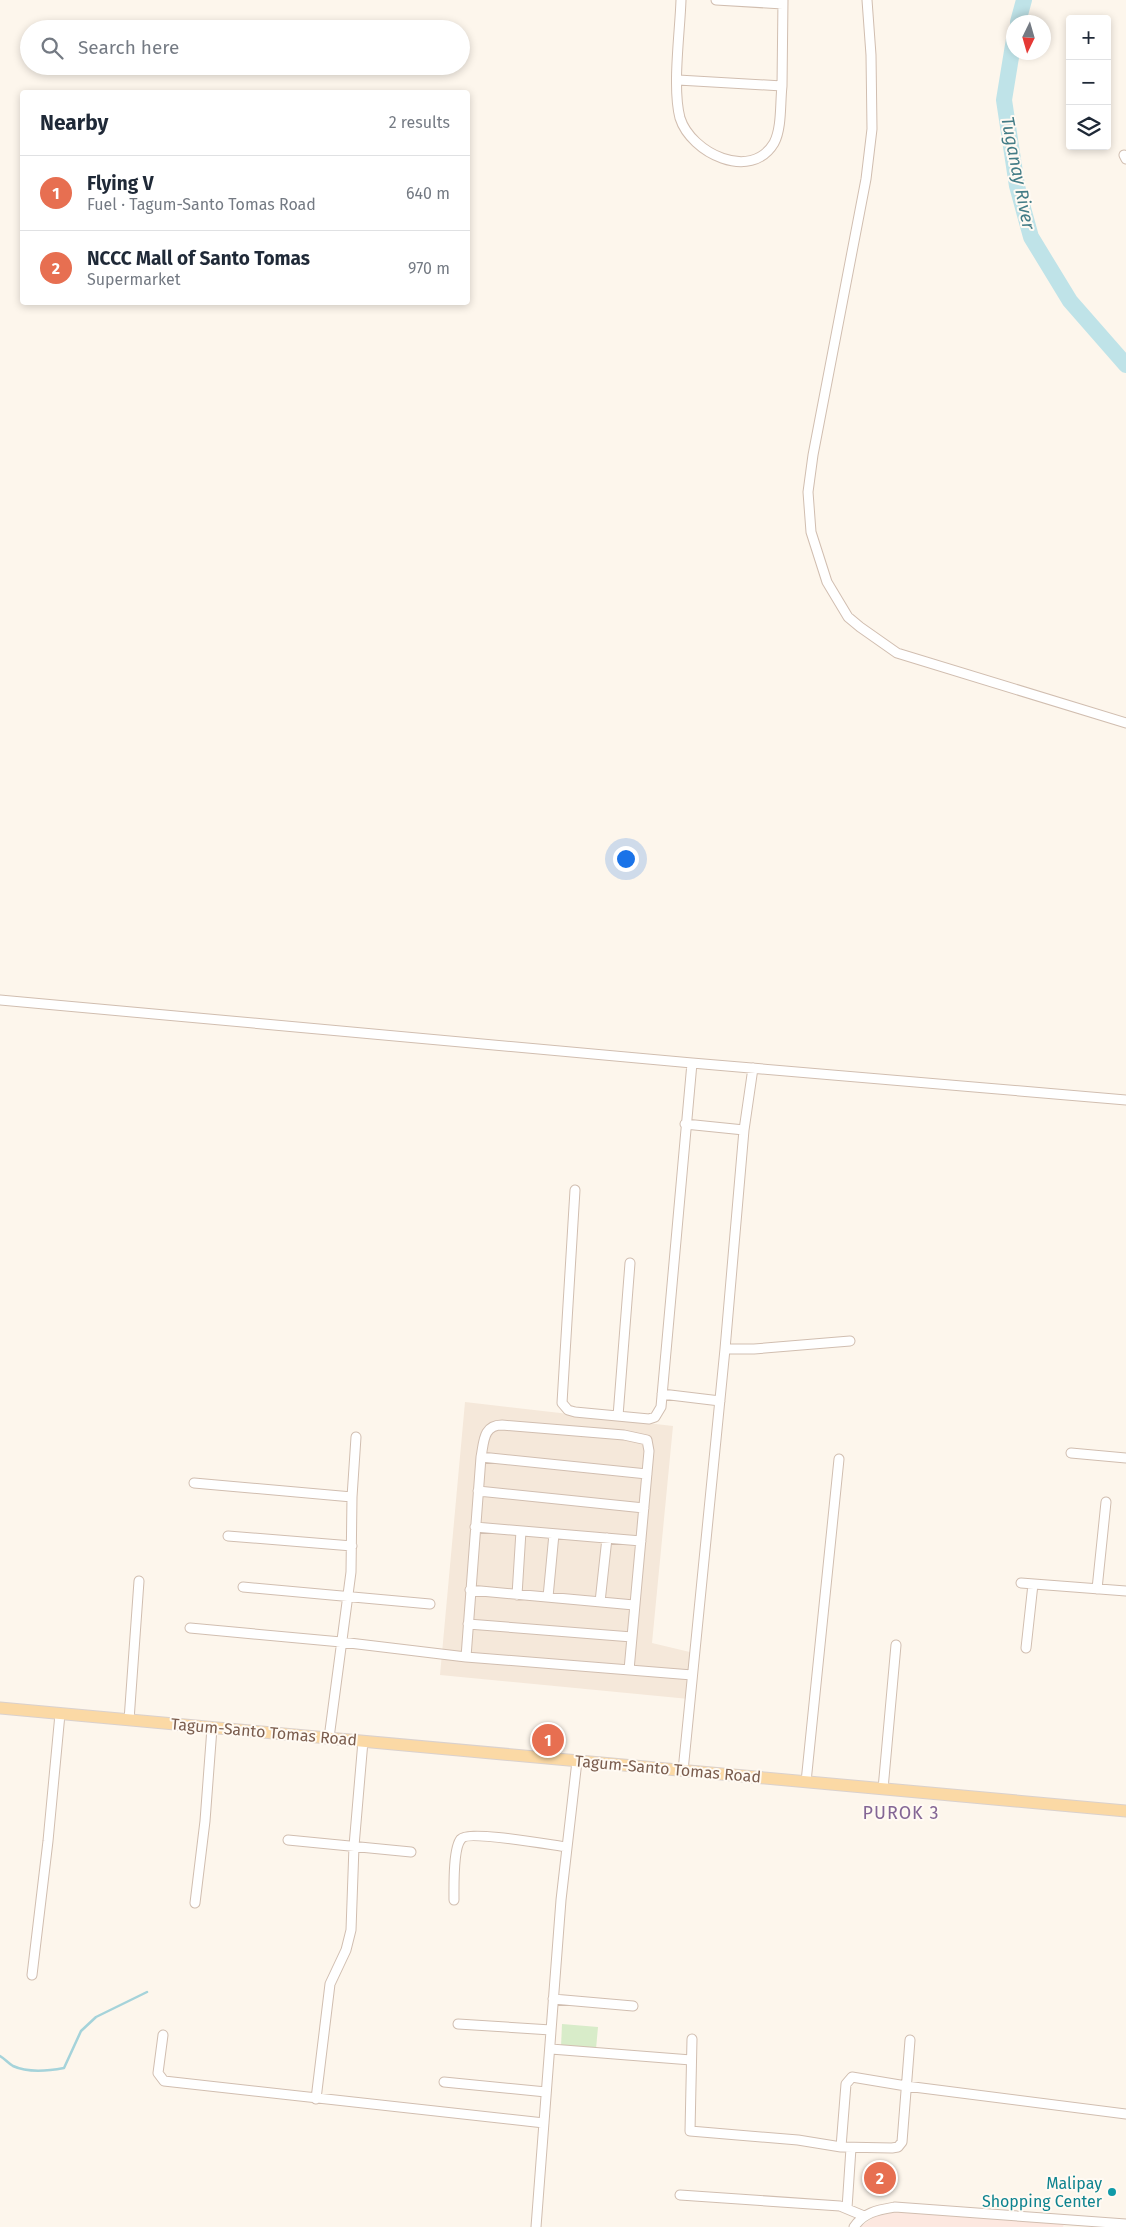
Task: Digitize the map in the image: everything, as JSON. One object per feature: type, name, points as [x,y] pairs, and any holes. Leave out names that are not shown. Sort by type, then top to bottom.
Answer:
[{"type":"main road","name":"Tagum-Santo Tomas Road","points":[[0,1708],[1126,1811]]},
{"type":"street","points":[[681,0],[678,80],[681,120],[690,137],[712,154],[727,160],[744,161],[755,159],[773,144],[777,135],[782,86],[783,2],[716,0]]},
{"type":"street","points":[[868,0],[872,129],[866,179],[814,445],[808,492],[811,532],[827,582],[848,617],[897,653],[1126,723]]},
{"type":"street","points":[[678,80],[782,86]]},
{"type":"street","points":[[0,1000],[692,1063],[1126,1100]]},
{"type":"street","points":[[575,1190],[562,1403],[568,1410],[575,1412],[649,1419],[655,1417],[661,1407],[692,1063]]},
{"type":"street","points":[[683,1771],[725,1349],[744,1130],[753,1068]]},
{"type":"street","points":[[685,1124],[744,1130]]},
{"type":"street","points":[[618,1416],[630,1263]]},
{"type":"street","points":[[725,1349],[754,1349],[850,1341]]},
{"type":"street","points":[[662,1394],[720,1401]]},
{"type":"street","points":[[466,1657],[481,1457],[487,1431],[496,1425],[624,1435],[647,1440],[650,1451],[629,1670]]},
{"type":"street","points":[[329,1738],[348,1596],[356,1436]]},
{"type":"street","points":[[1071,1453],[1126,1458]]},
{"type":"street","points":[[481,1457],[647,1474]]},
{"type":"street","points":[[806,1782],[839,1460]]},
{"type":"street","points":[[194,1483],[352,1497]]},
{"type":"street","points":[[478,1491],[644,1508]]},
{"type":"street","points":[[1097,1589],[1106,1502]]},
{"type":"street","points":[[475,1526],[641,1541]]},
{"type":"street","points":[[517,1595],[521,1531]]},
{"type":"street","points":[[548,1598],[554,1534]]},
{"type":"street","points":[[228,1536],[352,1546]]},
{"type":"street","points":[[600,1602],[606,1538]]},
{"type":"street","points":[[129,1720],[138,1581]]},
{"type":"street","points":[[1021,1583],[1126,1591]]},
{"type":"street","points":[[1026,1648],[1033,1584]]},
{"type":"street","points":[[243,1587],[430,1604]]},
{"type":"street","points":[[470,1590],[634,1605]]},
{"type":"street","points":[[468,1624],[632,1637]]},
{"type":"street","points":[[190,1628],[341,1642],[466,1657],[692,1676]]},
{"type":"street","points":[[883,1789],[896,1646]]},
{"type":"street","points":[[32,1975],[60,1714]]},
{"type":"street","points":[[195,1903],[205,1821],[212,1728]]},
{"type":"street","points":[[316,2099],[330,1984],[346,1950],[351,1930],[354,1846],[363,1741]]},
{"type":"street","points":[[536,2227],[553,1999],[577,1761]]},
{"type":"street","points":[[454,1900],[459,1840],[464,1837],[479,1836],[567,1847]]},
{"type":"street","points":[[288,1840],[411,1852]]},
{"type":"street","points":[[553,1999],[633,2006]]},
{"type":"street","points":[[458,2024],[551,2030]]},
{"type":"street","points":[[163,2035],[158,2073],[164,2081],[544,2123]]},
{"type":"street","points":[[692,2039],[690,2132],[798,2140],[851,2148],[892,2148],[900,2145],[910,2040]]},
{"type":"street","points":[[550,2049],[691,2060]]},
{"type":"street","points":[[841,2147],[846,2084],[849,2078],[1126,2114]]},
{"type":"street","points":[[444,2082],[546,2092]]},
{"type":"street","points":[[847,2208],[851,2148]]},
{"type":"street","points":[[680,2195],[833,2205],[847,2208],[864,2216]]},
{"type":"street","points":[[854,2227],[864,2216],[883,2209],[906,2207],[1070,2223],[1126,2224]]},
{"type":"shaded area","points":[[465,1402],[673,1426],[652,1643],[694,1653],[689,1699],[440,1675]]},
{"type":"shaded area","points":[[896,2212],[1064,2224],[1063,2227],[860,2227],[874,2217]]},
{"type":"green space","points":[[562,2024],[598,2027],[596,2049],[561,2047]]},
{"type":"waterway","name":"Tuganay River","points":[[1020,15],[1024,0]]},
{"type":"waterway","name":"Tuganay River","points":[[1011,60],[1004,100],[1017,186],[1031,237],[1070,301],[1126,365]]},
{"type":"waterway","points":[[0,2056],[13,2066],[25,2070],[45,2071],[64,2068],[81,2031],[96,2017],[147,1992]]},
{"type":"place","name":"Flying V","points":[[548,1740]]},
{"type":"place","name":"NCCC Mall of Santo Tomas","points":[[880,2178]]},
{"type":"place","name":"Malipay Shopping Center","points":[[1112,2192]]},
{"type":"district","name":"PUROK 3","points":[[901,1813]]}]
